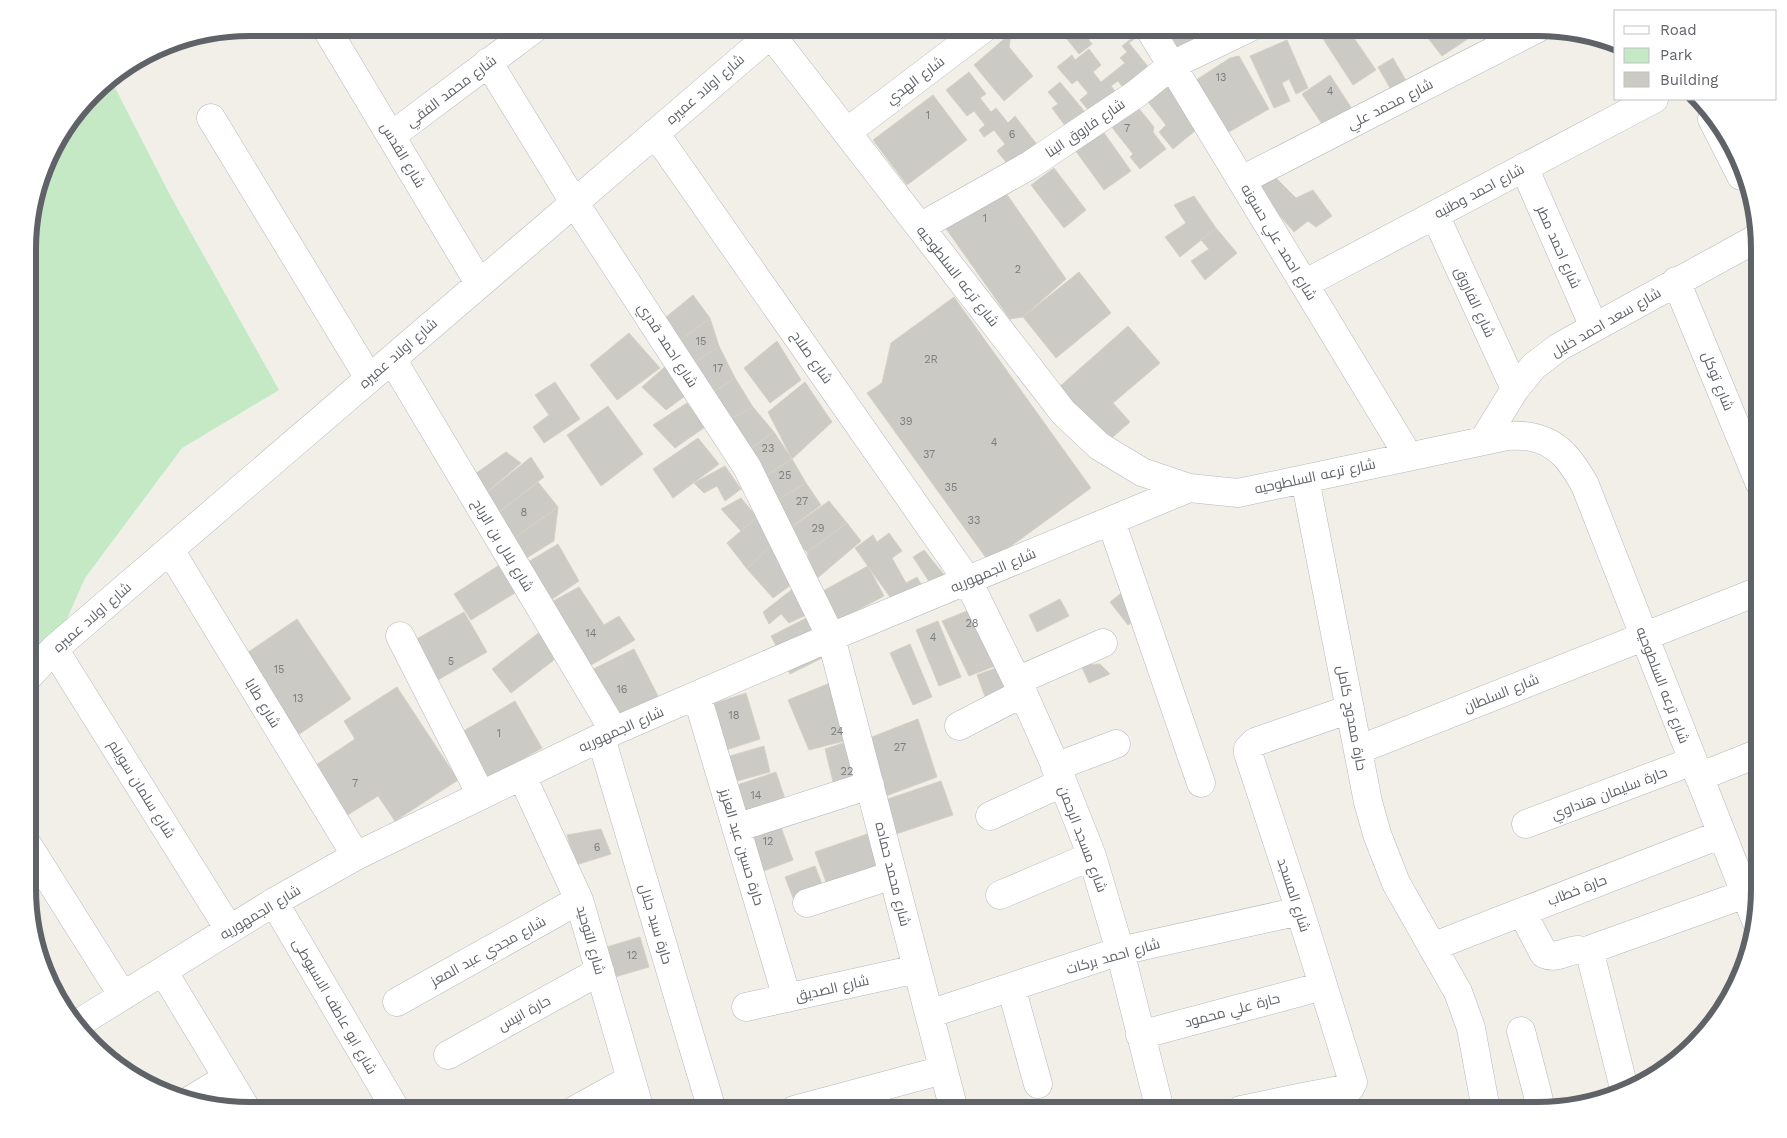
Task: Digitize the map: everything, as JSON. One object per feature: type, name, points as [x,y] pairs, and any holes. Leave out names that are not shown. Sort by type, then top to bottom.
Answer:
[{"type":"street","name":"شارع القدس","points":[[331,36],[479,283]]},
{"type":"street","name":"شارع محمد الفقي","points":[[391,136],[523,36]]},
{"type":"street","name":"شارع اولاد عميره","points":[[36,668],[54,649],[655,132],[763,36]]},
{"type":"street","name":"شارع ترعه السلطوحيه","points":[[776,36],[847,132],[1063,412],[1099,446],[1142,472],[1189,488],[1238,493],[1507,436],[1532,437],[1555,446],[1573,463],[1585,485],[1750,905]]},
{"type":"street","name":"شارع الهدي","points":[[847,132],[973,36]]},
{"type":"street","name":"شارع احمد علي حسونه","points":[[1154,36],[1409,457]]},
{"type":"street","name":"شارع فاروق البنا","points":[[920,227],[1030,165],[1136,94],[1172,65],[1232,36]]},
{"type":"street","name":"شارع محمد علي","points":[[1242,180],[1516,36]]},
{"type":"street","name":"شارع احمد قدري","points":[[488,62],[574,202],[748,466],[832,637]]},
{"type":"street","name":"شارع احمد وطنيه","points":[[1304,284],[1652,100]]},
{"type":"street","points":[[211,118],[369,378]]},
{"type":"street","name":"شارع صلاح","points":[[655,132],[968,581]]},
{"type":"street","name":"شارع احمد مطر","points":[[1524,167],[1594,327]]},
{"type":"street","name":"شارع الفاروق","points":[[1435,215],[1515,390]]},
{"type":"street","name":"شارع سعد احمد خليل","points":[[1483,441],[1515,390],[1534,366],[1559,346],[1750,241]]},
{"type":"street","name":"شارع توكل","points":[[1676,280],[1751,463]]},
{"type":"street","name":"شارع بلال بن الرباح","points":[[392,359],[607,734]]},
{"type":"street","name":"حارة ممدوح كامل","points":[[1305,479],[1368,802],[1377,834],[1396,884],[1458,992],[1471,1028],[1485,1102]]},
{"type":"street","name":"شارع الجمهوريه","points":[[82,1021],[229,929],[356,856],[607,734],[832,637],[1189,488]]},
{"type":"street","points":[[1110,521],[1200,783]]},
{"type":"street","name":"شارع طابا","points":[[170,550],[356,856]]},
{"type":"street","name":"شارع مسجد الرحمن","points":[[968,581],[1020,687],[1092,856],[1120,951],[1156,1102]]},
{"type":"street","name":"شارع السلطان","points":[[1358,750],[1751,594]]},
{"type":"street","points":[[400,636],[482,795]]},
{"type":"street","name":"شارع محمد حماده","points":[[832,637],[952,1102]]},
{"type":"street","points":[[959,726],[1020,687],[1103,643]]},
{"type":"street","name":"شارع سلمان سويلم","points":[[54,649],[229,929]]},
{"type":"street","name":"حارة حسين عبد العزيز","points":[[697,696],[787,998]]},
{"type":"street","name":"شارع المسجد","points":[[1310,1102],[1350,1088],[1353,1084],[1300,911],[1248,758],[1248,749],[1255,742],[1350,709]]},
{"type":"street","name":"حارة سيد جلال","points":[[607,734],[710,1102]]},
{"type":"street","points":[[990,816],[1053,787],[1058,773],[1116,744]]},
{"type":"street","name":"حارة سليمان هنداوي","points":[[1526,824],[1696,769],[1751,755]]},
{"type":"street","name":"شارع التوحيد","points":[[522,776],[579,900],[638,1102]]},
{"type":"street","points":[[736,828],[870,786]]},
{"type":"street","name":"حارة خطاب","points":[[1432,947],[1722,834]]},
{"type":"street","points":[[1000,895],[1092,856]]},
{"type":"street","points":[[36,858],[122,996]]},
{"type":"street","points":[[807,903],[893,875]]},
{"type":"street","points":[[1522,912],[1544,954],[1551,957],[1578,949],[1586,951],[1745,894]]},
{"type":"street","name":"شارع مجدي عبد المعز","points":[[397,1002],[579,900]]},
{"type":"street","name":"شارع ابو عاطف الاسيوطى","points":[[274,902],[391,1102]]},
{"type":"street","name":"شارع احمد بركات","points":[[929,1014],[1120,951],[1300,911]]},
{"type":"street","points":[[1586,951],[1594,964],[1623,1084]]},
{"type":"street","name":"شارع الصديق","points":[[746,1007],[917,969]]},
{"type":"street","points":[[163,971],[241,1101]]},
{"type":"street","name":"حارة انيس","points":[[448,1055],[600,971]]},
{"type":"street","name":"حارة علي محمود","points":[[1140,1034],[1323,986]]},
{"type":"street","points":[[1011,987],[1038,1084]]},
{"type":"street","points":[[1520,1031],[1539,1102]]},
{"type":"street","points":[[824,1102],[943,1070]]},
{"type":"street","points":[[198,1095],[227,1078]]},
{"type":"street","points":[[589,1102],[631,1079]]},
{"type":"green space","points":[[114,85],[171,197],[279,390],[182,448],[85,578],[66,621],[36,650],[36,249],[38,222],[44,194],[58,155],[80,120]]},
{"type":"building","points":[[1008,36],[1011,36],[1009,47],[1033,76],[1004,101],[974,65]]},
{"type":"building","points":[[1064,36],[1086,36],[1092,44],[1079,54]]},
{"type":"building","points":[[1130,36],[1138,36],[1129,43],[1153,73],[1127,93],[1118,81],[1111,86],[1119,96],[1093,116],[1080,100],[1088,93],[1077,80],[1072,84],[1057,67],[1072,55],[1075,60],[1089,49],[1101,65],[1093,72],[1101,82],[1125,63],[1120,58],[1127,52],[1122,46],[1132,38]]},
{"type":"building","points":[[1161,36],[1215,36],[1218,41],[1174,63]]},
{"type":"building","points":[[1321,36],[1353,36],[1376,70],[1353,85]]},
{"type":"building","points":[[1426,36],[1472,36],[1442,56]]},
{"type":"building","points":[[1287,40],[1308,88],[1296,94],[1289,79],[1282,83],[1290,101],[1274,108],[1250,56]]},
{"type":"building","points":[[1239,56],[1269,109],[1220,137],[1190,84],[1230,58]]},
{"type":"building","points":[[1393,58],[1409,86],[1394,95],[1378,67]]},
{"type":"building","points":[[969,72],[986,94],[980,98],[991,112],[996,108],[1008,123],[1015,116],[1042,151],[1015,173],[997,151],[1005,144],[994,130],[984,137],[979,130],[985,125],[974,111],[967,116],[946,90]]},
{"type":"building","points":[[1330,75],[1356,115],[1328,133],[1302,94]]},
{"type":"building","points":[[1166,79],[1202,125],[1173,149],[1159,132],[1166,125],[1144,97]]},
{"type":"building","points":[[1060,82],[1085,112],[1066,127],[1052,108],[1058,104],[1048,92]]},
{"type":"building","points":[[933,95],[967,140],[907,185],[873,140]]},
{"type":"building","points":[[1132,100],[1154,127],[1153,132],[1166,149],[1140,169],[1130,157],[1133,154],[1107,121]]},
{"type":"building","points":[[1102,130],[1131,171],[1104,190],[1075,150]]},
{"type":"building","points":[[1054,168],[1086,210],[1064,228],[1031,185]]},
{"type":"building","points":[[1271,173],[1296,198],[1313,190],[1332,216],[1316,227],[1308,221],[1294,232],[1254,186]]},
{"type":"building","points":[[999,183],[1066,279],[1023,317],[1010,319],[942,223]]},
{"type":"building","points":[[1194,196],[1216,228],[1180,257],[1165,237],[1186,223],[1174,205]]},
{"type":"building","points":[[1216,228],[1237,253],[1205,280],[1191,261],[1209,249],[1201,240]]},
{"type":"building","points":[[1079,272],[1111,313],[1056,358],[1023,317]]},
{"type":"building","points":[[693,295],[710,318],[673,346],[660,322]]},
{"type":"building","points":[[954,297],[1091,488],[989,562],[867,393],[882,383],[891,343]]},
{"type":"building","points":[[710,318],[719,346],[689,367],[673,346]]},
{"type":"building","points":[[1128,326],[1160,363],[1113,403],[1130,422],[1106,443],[1058,388]]},
{"type":"building","points":[[629,333],[660,368],[617,400],[590,365]]},
{"type":"building","points":[[777,341],[801,380],[770,403],[744,368]]},
{"type":"building","points":[[719,346],[735,378],[707,396],[689,367]]},
{"type":"building","points":[[668,364],[689,393],[666,410],[642,387]]},
{"type":"building","points":[[735,378],[753,407],[725,422],[707,396]]},
{"type":"building","points":[[555,382],[580,419],[544,443],[533,427],[549,415],[535,395]]},
{"type":"building","points":[[805,382],[832,422],[792,459],[768,412]]},
{"type":"building","points":[[687,403],[705,427],[675,448],[653,425]]},
{"type":"building","points":[[608,406],[643,454],[601,486],[567,435]]},
{"type":"building","points":[[753,407],[774,432],[746,452],[725,422]]},
{"type":"building","points":[[774,432],[792,459],[761,479],[746,452]]},
{"type":"building","points":[[698,438],[719,464],[673,498],[653,469]]},
{"type":"building","points":[[506,452],[521,463],[480,498],[465,481]]},
{"type":"building","points":[[531,457],[544,477],[495,515],[480,498]]},
{"type":"building","points":[[792,459],[806,483],[774,502],[761,479]]},
{"type":"building","points":[[725,466],[741,489],[725,501],[717,486],[704,493],[694,483]]},
{"type":"building","points":[[538,482],[558,507],[514,538],[495,515]]},
{"type":"building","points":[[806,483],[821,505],[786,531],[774,502]]},
{"type":"building","points":[[741,498],[757,517],[741,531],[721,509]]},
{"type":"building","points":[[829,501],[847,523],[807,552],[786,531]]},
{"type":"building","points":[[558,507],[554,541],[515,565],[514,538]]},
{"type":"building","points":[[757,517],[771,545],[747,569],[727,543]]},
{"type":"building","points":[[847,523],[861,541],[814,581],[807,552]]},
{"type":"building","points":[[889,533],[902,551],[892,558],[906,583],[917,577],[926,593],[895,604],[855,548],[873,535],[877,542]]},
{"type":"building","points":[[558,544],[579,581],[533,612],[508,574]]},
{"type":"building","points":[[771,545],[802,577],[773,598],[747,569]]},
{"type":"building","points":[[924,550],[950,582],[934,589],[913,557]]},
{"type":"building","points":[[501,564],[518,591],[471,620],[454,594]]},
{"type":"building","points":[[868,566],[884,596],[839,620],[823,591]]},
{"type":"building","points":[[799,584],[808,614],[789,623],[781,614],[769,624],[763,612]]},
{"type":"building","points":[[579,587],[604,625],[619,616],[635,640],[584,669],[533,612]]},
{"type":"building","points":[[1124,591],[1142,614],[1128,625],[1110,602]]},
{"type":"building","points":[[1060,599],[1069,616],[1037,632],[1029,615]]},
{"type":"building","points":[[982,605],[1003,663],[969,676],[942,621]]},
{"type":"building","points":[[464,612],[487,652],[429,685],[406,645]]},
{"type":"building","points":[[816,613],[836,651],[790,674],[771,636]]},
{"type":"building","points":[[297,619],[351,699],[295,737],[241,657]]},
{"type":"building","points":[[938,621],[961,677],[939,686],[916,630]]},
{"type":"building","points":[[541,631],[554,660],[511,693],[492,669]]},
{"type":"building","points":[[910,644],[932,697],[913,705],[890,653]]},
{"type":"building","points":[[634,649],[662,704],[617,724],[585,673]]},
{"type":"building","points":[[1100,664],[1110,674],[1089,683],[1081,665]]},
{"type":"building","points":[[1004,665],[1017,700],[990,710],[977,675]]},
{"type":"building","points":[[840,679],[852,739],[809,750],[788,700]]},
{"type":"building","points":[[397,687],[458,780],[395,821],[378,796],[346,816],[313,767],[355,739],[344,721]]},
{"type":"building","points":[[746,693],[760,739],[723,751],[709,705]]},
{"type":"building","points":[[515,701],[542,748],[487,779],[460,733]]},
{"type":"building","points":[[918,719],[937,777],[875,800],[859,742]]},
{"type":"building","points":[[855,739],[867,785],[836,794],[825,749]]},
{"type":"building","points":[[764,746],[770,772],[730,783],[723,758]]},
{"type":"building","points":[[776,772],[789,811],[744,826],[731,787]]},
{"type":"building","points":[[941,781],[953,815],[887,837],[873,804]]},
{"type":"building","points":[[781,827],[793,860],[761,872],[749,837]]},
{"type":"building","points":[[601,829],[611,854],[576,865],[567,835]]},
{"type":"building","points":[[879,830],[893,870],[830,893],[815,852]]},
{"type":"building","points":[[815,866],[825,892],[795,903],[785,877]]},
{"type":"building","points":[[640,937],[649,967],[608,979],[600,949]]}]
